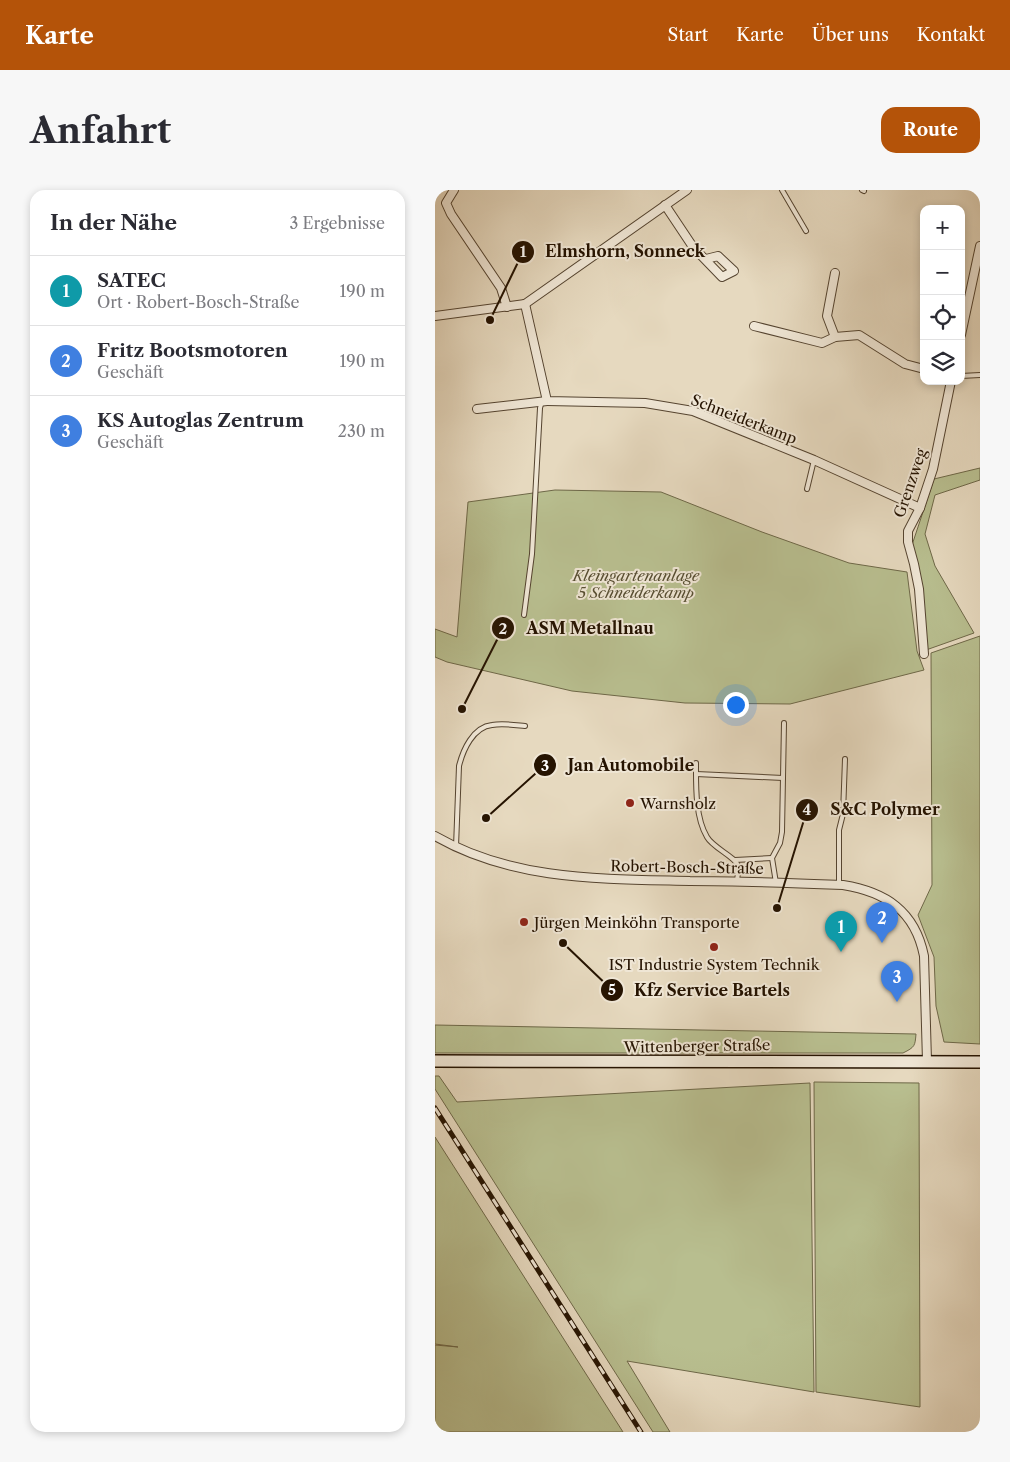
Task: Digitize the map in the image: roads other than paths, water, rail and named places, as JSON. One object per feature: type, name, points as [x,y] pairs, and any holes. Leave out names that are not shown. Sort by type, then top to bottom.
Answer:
[{"type":"main road","name":"Wittenberger Straße","points":[[439,1061],[980,1062]]},
{"type":"street","points":[[454,190],[446,203],[501,288],[507,307]]},
{"type":"street","points":[[435,316],[525,304],[687,190]]},
{"type":"street","points":[[665,205],[693,247],[706,259]]},
{"type":"street","points":[[965,316],[980,246]]},
{"type":"street","points":[[835,273],[827,316],[835,336]]},
{"type":"street","points":[[525,304],[545,401]]},
{"type":"street","points":[[754,326],[822,343],[835,336],[859,335],[905,364],[920,368]]},
{"type":"street","name":"Grenzweg","points":[[924,654],[919,589],[908,542],[908,531],[919,508],[933,469],[950,385]]},
{"type":"street","name":"Schneiderkamp","points":[[477,409],[545,401],[645,403],[693,411],[814,460],[919,508]]},
{"type":"street","name":"Robert-Bosch-Straße","points":[[436,837],[456,847],[501,863],[562,876],[607,879],[839,885],[864,889],[881,896],[907,915],[915,927],[921,943],[924,956],[927,1062]]},
{"type":"lane","points":[[782,190],[806,231]]},
{"type":"lane","points":[[965,376],[980,375]]},
{"type":"lane","points":[[525,615],[532,554],[540,408],[545,401]]},
{"type":"lane","points":[[807,489],[814,460]]},
{"type":"lane","points":[[776,883],[772,858],[780,843],[782,832],[784,723]]},
{"type":"lane","points":[[456,847],[459,766],[462,754],[469,742],[483,727],[492,725],[525,726]]},
{"type":"lane","points":[[839,885],[839,830],[843,814],[845,759]]},
{"type":"lane","points":[[696,763],[696,794],[701,823],[707,837],[718,849],[735,860],[738,867],[737,882]]},
{"type":"lane","points":[[696,774],[783,778]]},
{"type":"lane","points":[[735,860],[772,858]]},
{"type":"railway","points":[[435,1108],[641,1432]]},
{"type":"place","name":"Elmshorn, Sonneck","points":[[490,320]]},
{"type":"place","name":"ASM Metallnau","points":[[462,709]]},
{"type":"place","name":"Warnsholz","points":[[630,803]]},
{"type":"place","name":"Jan Automobile","points":[[486,818]]},
{"type":"place","name":"S&C Polymer","points":[[777,908]]},
{"type":"place","name":"Jürgen Meinköhn Transporte","points":[[524,922]]},
{"type":"place","name":"Kfz Service Bartels","points":[[563,943]]},
{"type":"place","name":"Fritz Bootsmotoren","points":[[882,943]]},
{"type":"place","name":"IST Industrie System Technik","points":[[714,947]]},
{"type":"place","name":"SATEC","points":[[841,952]]},
{"type":"place","name":"KS Autoglas Zentrum","points":[[897,1002]]},
{"type":"park label","name":"Kleingartenanlage 5 Schneiderkamp","points":[[636,584]]}]
